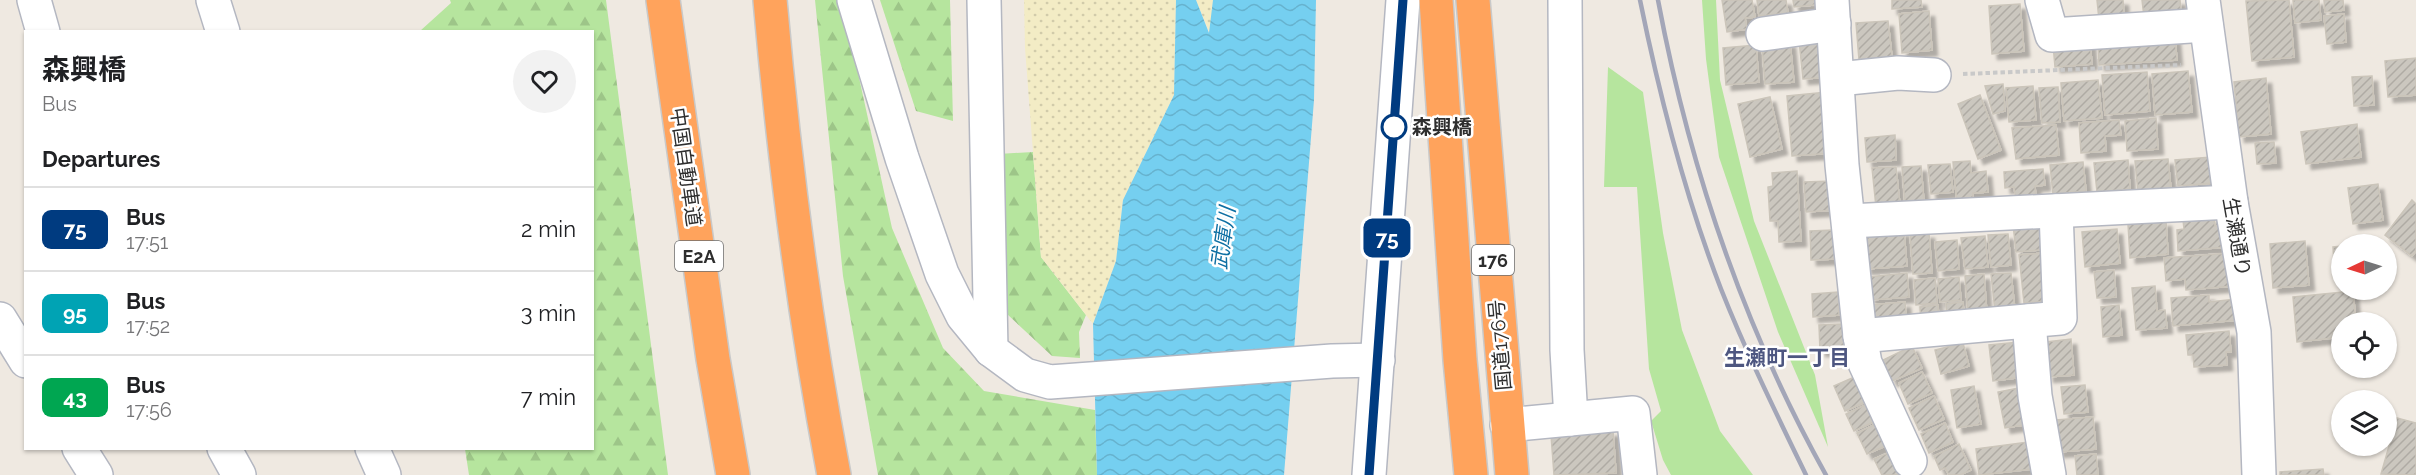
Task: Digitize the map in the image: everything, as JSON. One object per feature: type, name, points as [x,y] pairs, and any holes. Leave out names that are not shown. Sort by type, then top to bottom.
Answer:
[{"type":"highway","name":"中国自動車道","points":[[663,0],[712,347],[734,475]]},
{"type":"highway","points":[[770,0],[782,140],[809,344],[834,475]]},
{"type":"highway","name":"国道176号","points":[[1436,0],[1471,475]]},
{"type":"highway","name":"国道176号","points":[[1473,0],[1512,475]]},
{"type":"street","points":[[34,0],[42,30]]},
{"type":"street","points":[[213,0],[222,30]]},
{"type":"street","points":[[854,0],[902,159],[942,274],[963,316],[991,350],[1025,375],[1050,382],[1332,361],[1378,360]]},
{"type":"street","points":[[984,0],[991,350]]},
{"type":"street","points":[[1369,475],[1403,0]]},
{"type":"street","points":[[1565,0],[1567,350],[1571,419]]},
{"type":"street","points":[[2042,0],[2052,35],[2205,12]]},
{"type":"street","points":[[1763,34],[1833,12],[1842,165],[1850,221],[1851,264],[1860,336],[1865,363],[1910,461]]},
{"type":"street","name":"生瀬通り","points":[[2205,12],[2231,202],[2254,332],[2259,475]]},
{"type":"street","points":[[1838,79],[1898,74],[1934,75]]},
{"type":"street","points":[[1850,221],[2231,202]]},
{"type":"street","points":[[1860,336],[2060,318],[2055,211]]},
{"type":"street","points":[[0,319],[24,358]]},
{"type":"street","points":[[2029,321],[2031,366],[2049,475]]},
{"type":"street","points":[[1507,425],[1633,413],[1640,475]]},
{"type":"street","points":[[80,450],[96,475]]},
{"type":"street","points":[[225,450],[239,475]]},
{"type":"street","points":[[373,450],[384,475]]},
{"type":"path","points":[[1934,75],[2211,63]]},
{"type":"green space","points":[[450,0],[606,0],[668,475],[469,475],[465,450],[594,450],[594,30],[421,30],[451,3]]},
{"type":"green space","points":[[815,0],[842,0],[892,228],[943,348],[984,391],[1095,410],[1097,475],[878,475],[843,276]]},
{"type":"green space","points":[[880,0],[950,0],[953,121],[916,111]]},
{"type":"green space","points":[[1702,0],[1716,0],[1720,80],[1754,221],[1815,375],[1828,447],[1778,332],[1719,157],[1706,59]]},
{"type":"green space","points":[[1608,67],[1643,92],[1663,233],[1682,330],[1720,431],[1753,475],[1671,475],[1663,460],[1651,421],[1661,411],[1649,369],[1637,187],[1604,187]]},
{"type":"green space","points":[[1033,152],[1041,257],[1086,315],[1079,332],[1080,358],[1052,356],[1007,314],[998,154]]},
{"type":"sand","points":[[1024,0],[1176,0],[1174,95],[1123,200],[1116,261],[1093,324],[1041,257],[1025,48]]},
{"type":"sand","points":[[1196,0],[1213,0],[1210,34]]},
{"type":"water","name":"武庫川","points":[[1176,0],[1196,0],[1209,33],[1213,0],[1316,0],[1314,100],[1284,475],[1097,475],[1093,324],[1116,261],[1123,200],[1174,95]]},
{"type":"building","points":[[1722,0],[1752,0],[1755,17],[1745,18],[1747,29],[1727,32]]},
{"type":"building","points":[[1757,0],[1786,0],[1788,13],[1759,16]]},
{"type":"building","points":[[1793,0],[1823,0],[1823,4],[1794,7]]},
{"type":"building","points":[[1892,0],[1921,0],[1922,7],[1892,9]]},
{"type":"building","points":[[2097,0],[2123,0],[2124,18],[2099,20]]},
{"type":"building","points":[[2142,0],[2180,0],[2181,14],[2144,17]]},
{"type":"building","points":[[2289,0],[2294,57],[2252,61],[2246,1]]},
{"type":"building","points":[[2293,0],[2319,0],[2321,20],[2295,23]]},
{"type":"building","points":[[2324,0],[2343,0],[2344,10],[2325,12]]},
{"type":"building","points":[[2020,4],[2024,51],[1992,54],[1989,6]]},
{"type":"building","points":[[1929,11],[1932,50],[1902,53],[1899,14]]},
{"type":"building","points":[[2344,14],[2346,42],[2327,44],[2324,16]]},
{"type":"building","points":[[1888,21],[1892,57],[1859,60],[1856,23]]},
{"type":"building","points":[[1822,38],[1832,77],[1803,79],[1799,40]]},
{"type":"building","points":[[2175,38],[2177,60],[2099,65],[2098,43]]},
{"type":"building","points":[[2090,41],[2092,64],[2055,67],[2053,44]]},
{"type":"building","points":[[1790,42],[1794,82],[1765,84],[1762,45]]},
{"type":"building","points":[[1756,45],[1759,82],[1726,85],[1723,48]]},
{"type":"building","points":[[2416,58],[2416,95],[2388,97],[2385,61]]},
{"type":"building","points":[[2188,71],[2192,112],[2155,115],[2152,74]]},
{"type":"building","points":[[2147,72],[2150,111],[2105,115],[2102,75]]},
{"type":"building","points":[[2372,76],[2374,105],[2354,106],[2352,77]]},
{"type":"building","points":[[2266,78],[2271,134],[2239,137],[2234,82]]},
{"type":"building","points":[[2098,80],[2102,118],[2064,121],[2061,83]]},
{"type":"building","points":[[2003,84],[2005,111],[1993,114],[1985,86]]},
{"type":"building","points":[[2033,86],[2036,120],[2009,122],[2006,88]]},
{"type":"building","points":[[2058,87],[2060,122],[2042,123],[2039,88]]},
{"type":"building","points":[[1827,92],[1833,153],[1792,156],[1787,96]]},
{"type":"building","points":[[1980,95],[2001,150],[1978,159],[1958,104]]},
{"type":"building","points":[[1770,97],[1782,149],[1750,157],[1738,104]]},
{"type":"building","points":[[2156,118],[2158,149],[2127,151],[2125,121]]},
{"type":"building","points":[[2119,120],[2121,135],[2105,136],[2106,151],[2081,153],[2079,123]]},
{"type":"building","points":[[2357,124],[2361,157],[2306,164],[2301,132]]},
{"type":"building","points":[[2056,125],[2059,155],[2016,159],[2012,128]]},
{"type":"building","points":[[1895,135],[1896,160],[1867,162],[1865,138]]},
{"type":"building","points":[[2274,142],[2276,163],[2257,164],[2255,143]]},
{"type":"building","points":[[2211,157],[2213,183],[2178,186],[2175,160]]},
{"type":"building","points":[[2168,159],[2171,189],[2138,192],[2135,161]]},
{"type":"building","points":[[2128,160],[2130,189],[2097,192],[2094,163]]},
{"type":"building","points":[[1970,161],[1971,173],[1986,171],[1988,192],[1973,193],[1973,202],[1957,203],[1953,162]]},
{"type":"building","points":[[2083,162],[2086,191],[2053,194],[2050,165]]},
{"type":"building","points":[[1950,164],[1953,192],[1931,194],[1928,165]]},
{"type":"building","points":[[1921,166],[1924,202],[1905,204],[1902,167]]},
{"type":"building","points":[[1896,167],[1900,205],[1876,207],[1872,168]]},
{"type":"building","points":[[2043,169],[2045,185],[2035,186],[2036,198],[2016,200],[2014,187],[2005,188],[2004,172]]},
{"type":"building","points":[[1797,171],[1801,241],[1779,242],[1778,221],[1770,221],[1768,187],[1773,186],[1772,173]]},
{"type":"building","points":[[1833,181],[1835,210],[1806,212],[1804,182]]},
{"type":"building","points":[[2378,184],[2383,220],[2353,224],[2348,188]]},
{"type":"building","points":[[2412,200],[2416,204],[2416,251],[2412,256],[2397,244],[2397,234],[2386,234]]},
{"type":"building","points":[[2214,217],[2215,226],[2225,226],[2227,247],[2178,251],[2177,230],[2184,229],[2183,220]]},
{"type":"building","points":[[2048,220],[2050,249],[2016,252],[2013,224]]},
{"type":"building","points":[[2166,221],[2168,254],[2130,258],[2128,224]]},
{"type":"building","points":[[2117,229],[2120,263],[2085,267],[2082,232]]},
{"type":"building","points":[[1833,230],[1835,259],[1811,260],[1810,231]]},
{"type":"building","points":[[1904,231],[1907,266],[1866,269],[1863,234]]},
{"type":"building","points":[[1929,233],[1932,273],[1913,274],[1910,234]]},
{"type":"building","points":[[2008,234],[2011,265],[1991,267],[1988,235]]},
{"type":"building","points":[[1985,236],[1988,267],[1965,269],[1961,238]]},
{"type":"building","points":[[1957,240],[1959,269],[1938,271],[1935,242]]},
{"type":"building","points":[[2305,241],[2309,285],[2273,288],[2270,244]]},
{"type":"building","points":[[2044,253],[2049,301],[2024,303],[2019,255]]},
{"type":"building","points":[[2231,253],[2234,286],[2186,290],[2185,279],[2166,281],[2164,258]]},
{"type":"building","points":[[2114,270],[2116,297],[2097,298],[2094,272]]},
{"type":"building","points":[[1907,273],[1909,297],[1870,300],[1868,277]]},
{"type":"building","points":[[2011,273],[2015,310],[1995,312],[1991,274]]},
{"type":"building","points":[[1984,274],[1987,314],[1968,315],[1965,276]]},
{"type":"building","points":[[1959,277],[1961,300],[1940,302],[1938,279]]},
{"type":"building","points":[[1935,278],[1937,303],[1916,305],[1914,280]]},
{"type":"building","points":[[2155,286],[2157,311],[2165,310],[2167,328],[2136,330],[2132,288]]},
{"type":"building","points":[[1838,292],[1839,315],[1813,317],[1812,294]]},
{"type":"building","points":[[2331,293],[2331,300],[2354,300],[2355,312],[2331,312],[2331,338],[2297,342],[2293,297]]},
{"type":"building","points":[[2209,295],[2209,302],[2236,299],[2238,320],[2173,326],[2171,298]]},
{"type":"building","points":[[1905,302],[1907,322],[1872,326],[1870,305]]},
{"type":"building","points":[[1963,302],[1964,318],[1947,320],[1946,304]]},
{"type":"building","points":[[1938,305],[1939,321],[1921,323],[1920,307]]},
{"type":"building","points":[[2119,305],[2122,335],[2103,337],[2101,307]]},
{"type":"building","points":[[1842,324],[1844,350],[1820,351],[1819,325]]},
{"type":"building","points":[[2229,331],[2231,352],[2226,352],[2227,365],[2194,367],[2193,355],[2188,355],[2186,335]]},
{"type":"building","points":[[2071,339],[2074,375],[2048,377],[2046,342]]},
{"type":"building","points":[[2019,342],[2023,377],[1993,381],[1989,345]]},
{"type":"building","points":[[1963,343],[1969,366],[1941,374],[1935,350]]},
{"type":"building","points":[[1912,346],[1922,368],[1892,381],[1883,360]]},
{"type":"building","points":[[1922,372],[1932,393],[1908,404],[1899,383]]},
{"type":"building","points":[[1859,375],[1870,400],[1845,411],[1834,386]]},
{"type":"building","points":[[2085,385],[2088,412],[2064,414],[2061,387]]},
{"type":"building","points":[[1974,386],[1981,424],[1957,428],[1951,390]]},
{"type":"building","points":[[2024,387],[2031,424],[2005,428],[1998,392]]},
{"type":"building","points":[[1934,396],[1944,419],[1919,430],[1909,408]]},
{"type":"building","points":[[1872,402],[1880,419],[1854,431],[1846,414]]},
{"type":"building","points":[[2093,417],[2096,449],[2058,452],[2056,420]]},
{"type":"building","points":[[2397,418],[2416,423],[2416,475],[2381,474],[2386,456],[2397,456]]},
{"type":"building","points":[[1882,421],[1892,443],[1867,454],[1857,433]]},
{"type":"building","points":[[1945,423],[1953,442],[1929,453],[1921,434]]},
{"type":"building","points":[[1613,431],[1616,473],[1554,475],[1551,435]]},
{"type":"building","points":[[2028,442],[2032,469],[1979,475],[1976,449]]},
{"type":"building","points":[[1959,444],[1971,470],[1960,475],[1949,475],[1945,468],[1940,470],[1934,456]]},
{"type":"building","points":[[1897,449],[1907,471],[1898,475],[1882,475],[1874,459]]},
{"type":"building","points":[[2096,454],[2098,475],[2077,475],[2075,456]]},
{"type":"building","points":[[2323,469],[2324,475],[2280,475],[2280,472]]},
{"type":"railway","points":[[1640,0],[1674,146],[1708,254],[1741,336],[1806,475]]},
{"type":"railway","points":[[1658,0],[1686,123],[1723,244],[1770,362],[1826,475]]},
{"type":"bus line","name":"75","points":[[1369,475],[1403,0]]},
{"type":"place","name":"森興橋","points":[[1394,127]]},
{"type":"district","name":"生瀬町一丁目","points":[[1787,357]]}]
